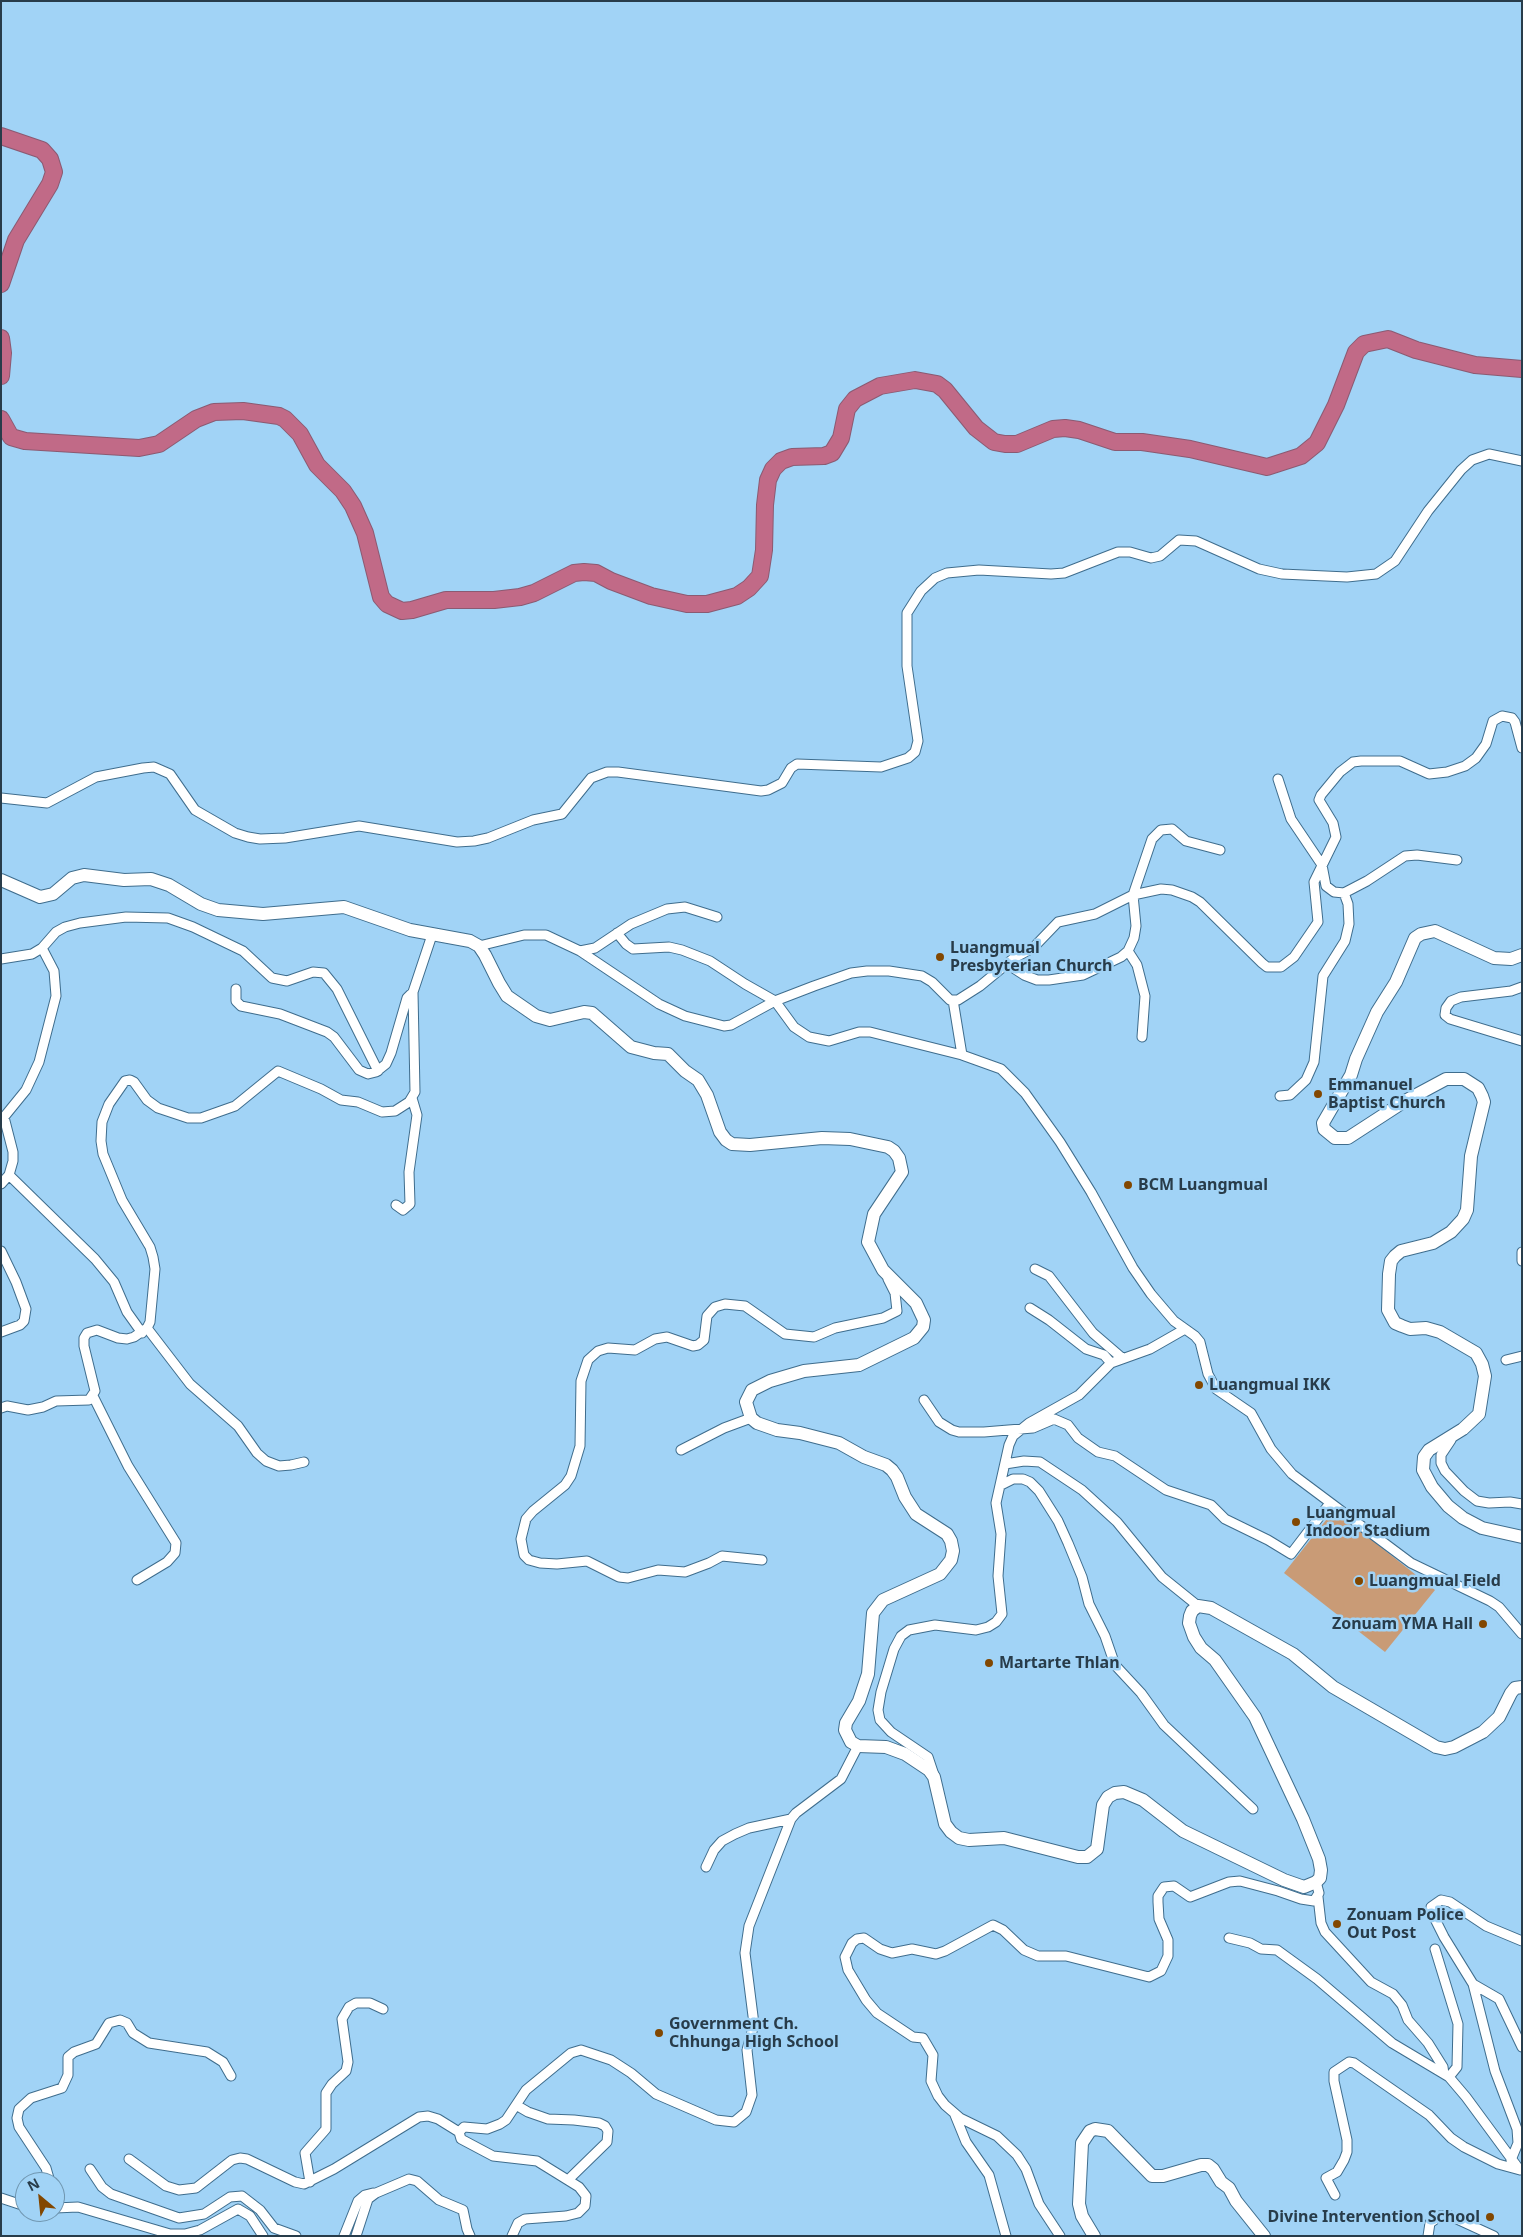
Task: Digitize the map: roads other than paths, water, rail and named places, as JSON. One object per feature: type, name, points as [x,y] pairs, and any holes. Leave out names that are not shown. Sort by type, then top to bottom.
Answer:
[{"type":"highway","points":[[1,136],[42,150],[50,159],[54,172],[50,184],[16,240],[1,284]]},
{"type":"highway","points":[[1,338],[3,353],[1,376]]},
{"type":"highway","points":[[1,419],[11,436],[25,441],[139,448],[159,444],[196,419],[214,412],[243,411],[278,416],[285,419],[300,434],[317,466],[342,491],[353,506],[365,534],[381,597],[387,604],[402,611],[446,600],[512,598],[534,593],[574,573],[584,572],[596,573],[610,581],[651,596],[687,604],[708,604],[737,596],[749,588],[760,576],[764,550],[765,505],[768,480],[773,469],[781,461],[792,458],[824,456],[832,453],[840,438],[848,410],[855,399],[880,386],[915,380],[937,384],[945,390],[976,428],[994,442],[1017,444],[1053,430],[1065,428],[1078,430],[1115,442],[1142,442],[1190,449],[1267,466],[1301,456],[1318,443],[1336,405],[1356,352],[1364,344],[1388,339],[1416,350],[1475,365],[1522,368]]},
{"type":"street","points":[[1,798],[47,803],[96,778],[154,767],[170,774],[195,810],[235,833],[248,837],[260,839],[285,838],[359,826],[457,842],[488,838],[533,820],[562,814],[591,778],[607,772],[761,791],[768,790],[782,783],[790,768],[797,764],[881,767],[908,758],[915,752],[918,741],[907,666],[907,613],[921,591],[935,578],[947,573],[979,570],[1051,574],[1064,572],[1118,552],[1130,552],[1151,558],[1160,556],[1179,540],[1188,540],[1259,569],[1282,574],[1347,577],[1376,574],[1395,561],[1428,511],[1461,470],[1472,460],[1489,454],[1522,461]]},
{"type":"street","points":[[1,880],[40,897],[53,894],[72,878],[84,875],[124,880],[151,880],[169,885],[201,904],[218,910],[263,914],[344,907],[402,928],[461,939],[478,946],[537,934],[559,940],[580,951],[660,1004],[685,1016],[712,1024],[731,1026],[776,1001],[851,973],[889,970],[922,976],[932,982],[950,1000],[954,1000],[980,986],[1007,964],[1038,944],[1058,922],[1095,914],[1133,895],[1161,889],[1172,890],[1200,902],[1262,963],[1267,967],[1281,967],[1294,957],[1318,922],[1313,888],[1322,865],[1333,845],[1336,830],[1319,800],[1340,772],[1353,762],[1400,761],[1408,763],[1424,773],[1438,774],[1465,766],[1476,758],[1486,744],[1493,721],[1502,716],[1512,718],[1515,722],[1522,748]]},
{"type":"street","points":[[1278,779],[1291,820],[1322,865],[1326,886],[1334,892],[1344,893],[1367,881],[1405,856],[1417,855],[1457,860]]},
{"type":"street","points":[[1007,964],[1024,975],[1037,980],[1056,980],[1089,972],[1122,957],[1128,951],[1134,938],[1136,926],[1133,895],[1152,839],[1161,830],[1172,829],[1186,841],[1220,850]]},
{"type":"street","points":[[1280,1096],[1290,1095],[1306,1080],[1314,1062],[1323,976],[1345,941],[1348,924],[1348,904],[1344,893]]},
{"type":"street","points":[[580,951],[594,948],[651,914],[667,909],[685,907],[717,917]]},
{"type":"street","points":[[1,959],[32,954],[42,948],[56,932],[72,925],[126,917],[168,918],[193,927],[243,951],[272,978],[287,980],[313,972],[324,973],[337,989],[378,1071]]},
{"type":"street","points":[[1522,955],[1511,959],[1494,958],[1435,931],[1421,934],[1415,938],[1396,982],[1377,1012],[1351,1075],[1323,1123],[1324,1128],[1335,1138],[1348,1138],[1405,1101],[1446,1079],[1464,1079],[1478,1088],[1482,1096],[1484,1102],[1471,1156],[1468,1200],[1463,1219],[1451,1232],[1434,1243],[1401,1251],[1391,1262],[1388,1310],[1395,1323],[1410,1329],[1426,1328],[1440,1332],[1476,1353],[1482,1364],[1485,1376],[1479,1414],[1454,1435],[1429,1450],[1423,1463],[1425,1476],[1448,1506],[1463,1518],[1482,1528],[1522,1537]]},
{"type":"street","points":[[617,934],[633,949],[668,948],[682,950],[710,960],[745,984],[776,1001],[794,1028],[809,1037],[829,1041],[859,1032],[870,1032],[962,1054],[1001,1069],[1021,1088],[1060,1142],[1091,1192],[1133,1268],[1151,1294],[1174,1321],[1200,1342],[1208,1374],[1216,1389],[1251,1413],[1271,1449],[1292,1474],[1411,1563],[1499,1607],[1522,1634]]},
{"type":"street","points":[[396,1205],[403,1210],[410,1204],[409,1172],[417,1115],[412,1098],[415,1078],[413,992],[432,935]]},
{"type":"street","points":[[478,946],[503,990],[518,1004],[536,1016],[550,1020],[592,1012],[631,1047],[654,1053],[668,1054],[685,1071],[698,1080],[707,1095],[720,1132],[732,1144],[750,1145],[822,1138],[850,1139],[888,1147],[899,1158],[902,1172],[874,1214],[868,1242],[895,1293],[897,1311],[883,1318],[835,1328],[814,1337],[800,1337],[785,1334],[745,1306],[725,1304],[715,1307],[707,1316],[704,1340],[698,1345],[693,1346],[667,1337],[655,1339],[635,1350],[603,1349],[592,1354],[584,1369],[581,1381],[580,1446],[571,1476],[565,1485],[526,1519],[521,1539],[524,1555],[529,1560],[557,1564],[587,1561],[619,1577],[628,1578],[658,1570],[685,1572],[722,1556],[762,1560]]},
{"type":"street","points":[[42,948],[54,971],[56,996],[39,1062],[26,1090],[4,1117],[13,1152],[13,1160],[4,1180],[95,1259],[114,1282],[127,1312],[190,1384],[238,1426],[257,1453],[266,1461],[279,1466],[304,1462]]},
{"type":"street","points":[[1128,951],[1137,965],[1145,996],[1142,1036]]},
{"type":"street","points":[[1522,987],[1511,991],[1460,997],[1451,1001],[1446,1008],[1445,1015],[1450,1020],[1522,1041]]},
{"type":"street","points":[[236,989],[236,1001],[241,1006],[280,1014],[323,1030],[334,1037],[359,1070],[368,1074],[378,1071],[386,1064],[407,998],[413,992]]},
{"type":"street","points":[[954,1000],[962,1054]]},
{"type":"street","points":[[1,1408],[7,1406],[28,1410],[56,1401],[83,1401],[93,1396],[95,1390],[84,1346],[86,1333],[97,1330],[118,1338],[127,1339],[145,1331],[150,1322],[155,1269],[154,1257],[122,1200],[103,1154],[101,1141],[102,1122],[109,1104],[125,1081],[130,1080],[134,1082],[147,1100],[158,1108],[188,1118],[201,1118],[235,1106],[278,1071],[341,1100],[358,1102],[382,1112],[395,1112],[412,1098]]},
{"type":"street","points":[[1,1251],[16,1282],[26,1309],[24,1321],[1,1332]]},
{"type":"street","points":[[1522,1252],[1522,1261]]},
{"type":"street","points":[[1035,1269],[1049,1276],[1093,1333],[1122,1358]]},
{"type":"street","points":[[883,1270],[922,1311],[924,1327],[920,1334],[859,1365],[804,1371],[760,1385],[752,1390],[746,1402],[751,1418],[766,1427],[839,1443],[864,1457],[886,1465],[897,1477],[905,1497],[916,1514],[947,1534],[951,1541],[953,1551],[951,1560],[940,1574],[883,1600],[873,1613],[868,1674],[859,1701],[846,1723],[847,1736],[858,1746],[886,1748],[905,1754],[923,1765],[934,1778]]},
{"type":"street","points":[[1030,1308],[1049,1320],[1086,1349],[1104,1355],[1111,1363]]},
{"type":"street","points":[[1186,1329],[1150,1349],[1111,1363],[1079,1395],[1020,1428],[1009,1445],[1001,1485],[997,1492],[996,1503],[1001,1534],[998,1576],[1002,1614],[996,1622],[988,1627],[976,1630],[935,1625],[918,1627],[909,1630],[901,1636],[894,1649],[881,1692],[878,1710],[880,1720],[891,1732],[928,1757],[945,1824],[958,1838],[969,1840],[1004,1838],[1078,1857],[1087,1857],[1097,1849],[1103,1805],[1108,1797],[1115,1793],[1124,1792],[1143,1800],[1184,1831],[1284,1880],[1304,1887],[1316,1882],[1320,1878],[1319,1859],[1303,1819],[1255,1717],[1215,1660],[1201,1648],[1194,1637],[1189,1624],[1190,1616],[1198,1606]]},
{"type":"street","points":[[1506,1360],[1522,1356]]},
{"type":"street","points":[[93,1396],[128,1466],[176,1543],[175,1554],[168,1562],[137,1580]]},
{"type":"street","points":[[924,1400],[939,1422],[952,1430],[984,1432],[1032,1428],[1054,1419],[1068,1425],[1078,1438],[1098,1452],[1115,1456],[1166,1490],[1211,1505],[1225,1519],[1268,1540],[1291,1554],[1330,1503]]},
{"type":"street","points":[[681,1450],[724,1428],[751,1418]]},
{"type":"street","points":[[1454,1435],[1441,1455],[1441,1464],[1453,1479],[1477,1501],[1495,1504],[1510,1502],[1522,1504]]},
{"type":"street","points":[[1005,1464],[1024,1461],[1040,1462],[1082,1490],[1117,1522],[1162,1578],[1198,1606],[1211,1608],[1293,1654],[1332,1687],[1436,1747],[1445,1749],[1454,1747],[1483,1732],[1499,1717],[1515,1688],[1522,1687]]},
{"type":"street","points":[[1001,1485],[1013,1479],[1023,1479],[1030,1482],[1039,1491],[1058,1521],[1068,1543],[1115,1666],[1141,1693],[1164,1725],[1253,1809]]},
{"type":"street","points":[[459,2132],[464,2127],[487,2128],[500,2124],[516,2106],[526,2090],[571,2053],[581,2050],[611,2060],[631,2073],[646,2088],[656,2094],[710,2118],[734,2122],[746,2112],[751,2104],[752,2095],[747,2050],[754,2024],[746,1962],[746,1939],[752,1913],[790,1819],[841,1779],[858,1746]]},
{"type":"street","points":[[706,1867],[714,1850],[722,1841],[734,1834],[749,1828],[790,1819]]},
{"type":"street","points":[[1060,2236],[1038,2204],[1026,2169],[1018,2155],[998,2136],[960,2118],[946,2106],[932,2086],[933,2055],[923,2038],[912,2037],[877,2013],[856,1985],[848,1970],[845,1957],[847,1950],[857,1939],[864,1938],[880,1949],[892,1953],[912,1949],[936,1954],[993,1925],[1003,1930],[1024,1950],[1038,1956],[1066,1956],[1149,1977],[1161,1971],[1168,1956],[1168,1940],[1159,1919],[1158,1902],[1158,1896],[1164,1887],[1174,1886],[1190,1897],[1229,1882],[1240,1881],[1308,1901],[1314,1901],[1318,1897]]},
{"type":"street","points":[[1316,1882],[1319,1888],[1318,1897],[1321,1923],[1326,1932],[1371,1982],[1393,1994],[1402,2005],[1408,2020],[1428,2043],[1443,2067],[1446,2076]]},
{"type":"street","points":[[1511,2160],[1518,2142],[1517,2129],[1495,2071],[1473,1984],[1432,1913],[1431,1907],[1442,1900],[1450,1902],[1486,1926],[1522,1941]]},
{"type":"street","points":[[1229,1938],[1250,1943],[1261,1949],[1277,1950],[1317,1979],[1392,2043],[1446,2076],[1466,2097],[1520,2170]]},
{"type":"street","points":[[1435,1949],[1458,2024],[1457,2067],[1446,2076]]},
{"type":"street","points":[[1473,1984],[1499,1999],[1522,2047]]},
{"type":"street","points":[[310,2182],[305,2154],[326,2129],[326,2093],[332,2084],[346,2071],[348,2062],[342,2019],[349,2007],[356,2003],[370,2003],[383,2009]]},
{"type":"street","points":[[47,2172],[18,2127],[19,2109],[31,2098],[62,2088],[68,2075],[68,2057],[74,2052],[96,2044],[109,2023],[120,2020],[127,2023],[133,2033],[149,2043],[207,2052],[223,2062],[231,2076]]},
{"type":"street","points":[[1335,2195],[1326,2178],[1337,2172],[1344,2160],[1347,2152],[1347,2140],[1334,2081],[1334,2072],[1348,2062],[1354,2063],[1429,2115],[1451,2138],[1464,2147],[1498,2164],[1520,2170]]},
{"type":"street","points":[[516,2106],[548,2119],[600,2123],[605,2126],[608,2131],[607,2142],[568,2180]]},
{"type":"street","points":[[954,2112],[966,2142],[989,2175],[1006,2236]]},
{"type":"street","points":[[129,2159],[166,2186],[179,2190],[196,2188],[232,2160],[240,2158],[247,2159],[295,2182],[304,2184],[420,2117],[428,2116],[438,2119],[459,2132],[461,2139],[488,2154],[498,2158],[537,2161],[580,2187],[586,2196],[587,2201],[582,2210],[566,2216],[525,2219],[518,2223],[512,2236]]},
{"type":"street","points":[[1094,2236],[1082,2216],[1079,2204],[1082,2143],[1090,2131],[1095,2129],[1108,2131],[1152,2176],[1163,2176],[1201,2165],[1208,2165],[1213,2169],[1221,2182],[1229,2188],[1236,2201],[1264,2236]]},
{"type":"street","points":[[90,2169],[102,2187],[111,2194],[179,2218],[204,2214],[230,2197],[242,2196],[260,2210],[274,2228],[296,2236]]},
{"type":"street","points":[[356,2236],[368,2199],[376,2193],[404,2180],[414,2180],[438,2200],[463,2210],[470,2236]]},
{"type":"street","points":[[344,2236],[358,2201],[365,2195],[376,2193]]},
{"type":"street","points":[[1,2198],[15,2203]]},
{"type":"street","points":[[65,2208],[78,2207],[170,2234],[186,2234],[200,2230],[238,2209],[250,2216],[263,2236]]},
{"type":"street","points":[[1428,2236],[1430,2223],[1440,2216],[1448,2215],[1494,2236]]},
{"type":"place","name":"Luangmual Presbyterian Church","points":[[940,957]]},
{"type":"place","name":"Emmanuel Baptist Church","points":[[1318,1094]]},
{"type":"place","name":"BCM Luangmual","points":[[1128,1185]]},
{"type":"place","name":"Luangmual IKK","points":[[1199,1385]]},
{"type":"place","name":"Luangmual Indoor Stadium","points":[[1296,1522]]},
{"type":"place","name":"Luangmual Field","points":[[1359,1581]]},
{"type":"place","name":"Zonuam YMA Hall","points":[[1483,1624]]},
{"type":"place","name":"Martarte Thlan","points":[[989,1663]]},
{"type":"place","name":"Zonuam Police Out Post","points":[[1337,1924]]},
{"type":"place","name":"Government Ch. Chhunga High School","points":[[659,2033]]},
{"type":"place","name":"Divine Intervention School","points":[[1490,2217]]}]
